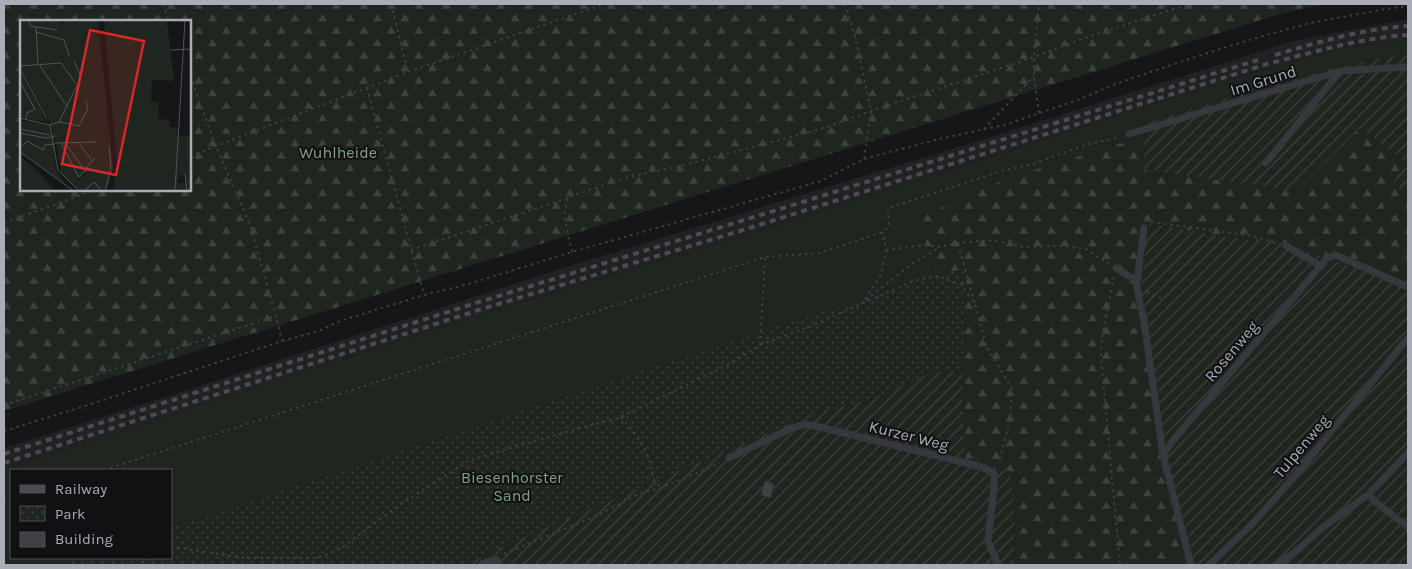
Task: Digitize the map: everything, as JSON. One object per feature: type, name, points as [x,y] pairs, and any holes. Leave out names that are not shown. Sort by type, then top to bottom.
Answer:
[{"type":"lane","name":"Im Grund","points":[[1129,134],[1340,71],[1408,67]]},
{"type":"lane","points":[[1266,163],[1340,71]]},
{"type":"lane","points":[[1144,228],[1137,284],[1163,455],[1191,565]]},
{"type":"lane","points":[[1286,246],[1321,266],[1327,258],[1336,255],[1408,286]]},
{"type":"lane","name":"Rosenweg","points":[[1163,455],[1241,359],[1321,266]]},
{"type":"lane","points":[[1116,268],[1137,284]]},
{"type":"lane","name":"Tulpenweg","points":[[1208,565],[1254,522],[1293,478],[1408,338]]},
{"type":"lane","name":"Kurzer Weg","points":[[729,458],[803,424],[982,467],[994,473],[988,541],[998,565]]},
{"type":"lane","points":[[1280,564],[1322,528],[1369,494],[1408,453]]},
{"type":"lane","points":[[1369,494],[1374,501],[1408,527]]},
{"type":"lane","points":[[481,565],[489,561],[498,563]]},
{"type":"path","points":[[163,4],[169,20]]},
{"type":"path","points":[[391,4],[408,72]]},
{"type":"path","points":[[191,156],[367,87],[604,4]]},
{"type":"path","points":[[845,4],[855,36],[871,111],[864,159]]},
{"type":"path","points":[[1039,4],[1034,57],[1034,76],[1039,113]]},
{"type":"path","points":[[411,250],[632,176],[676,167],[817,130],[1082,39],[1197,4]]},
{"type":"path","points":[[4,432],[282,341],[319,331],[340,321],[424,295],[465,285],[572,252],[821,181],[864,159],[939,139],[1004,125],[1078,100],[1118,83],[1249,40],[1310,23],[1408,6]]},
{"type":"path","points":[[984,129],[1034,76]]},
{"type":"path","points":[[191,79],[216,146],[250,225],[282,341]]},
{"type":"path","points":[[367,87],[424,295]]},
{"type":"path","points":[[107,469],[765,257],[820,253],[883,232],[889,226],[888,208],[998,173],[1033,164],[1085,145],[1129,134]]},
{"type":"path","points":[[4,223],[92,191]]},
{"type":"path","points":[[568,197],[564,216],[572,252]]},
{"type":"path","points":[[1144,228],[1148,221],[1253,236],[1286,246]]},
{"type":"path","points":[[864,302],[881,275],[886,250],[883,232]]},
{"type":"path","points":[[864,302],[913,263],[940,247],[957,243],[993,240],[1024,248],[1064,246],[1086,249],[1116,268],[1102,336],[1101,358],[1120,565]]},
{"type":"path","points":[[957,243],[986,346],[1012,389],[1010,419],[999,468]]},
{"type":"path","points":[[886,250],[924,245],[940,247]]},
{"type":"path","points":[[760,345],[765,257]]},
{"type":"path","points":[[172,551],[181,548],[244,558],[318,558],[340,550],[398,506],[468,461],[622,417],[731,363],[760,345],[806,328],[916,280],[938,276],[962,285],[976,306]]},
{"type":"path","points":[[1137,284],[1163,299]]},
{"type":"path","points":[[4,405],[276,316]]},
{"type":"path","points":[[622,417],[636,434],[649,459],[656,484],[662,488]]},
{"type":"path","points":[[498,563],[502,555],[515,549],[596,516],[640,494],[662,488],[716,466],[729,458]]},
{"type":"path","points":[[136,565],[150,559]]},
{"type":"shaded area","points":[[1408,19],[1408,40],[1341,48],[1268,68],[743,237],[483,314],[4,470],[4,448],[566,267],[981,140],[1293,41]]},
{"type":"green space","name":"Wuhlheide","points":[[4,4],[1324,4],[1283,13],[4,411]]},
{"type":"green space","name":"Biesenhorster Sand","points":[[1408,40],[1408,54],[1340,66],[1144,123],[1145,136],[1008,178],[918,218],[963,371],[933,372],[466,565],[4,565],[4,470],[483,314],[743,237],[1268,68],[1341,48]]},
{"type":"green space","points":[[1408,54],[1408,188],[1402,189],[1393,183],[1406,162],[1360,128],[1296,191],[1145,170],[1144,123],[1340,66]]},
{"type":"green space","points":[[1360,128],[1406,162],[1402,189],[1408,188],[1408,289],[1266,239],[1259,243],[1189,565],[1014,565],[1015,518],[1011,472],[964,457],[963,371],[918,218],[1008,178],[1145,136],[1145,170],[1296,191]]},
{"type":"green space","points":[[1150,224],[1259,242],[1266,238],[1367,272],[1408,289],[1408,565],[1189,565],[1163,472],[1142,320],[1144,260]]},
{"type":"green space","name":"Biesenhorster Sand","points":[[967,267],[962,371],[871,399],[481,565],[58,565],[78,559],[172,559],[172,528],[668,362]]},
{"type":"green space","points":[[963,371],[964,457],[1011,472],[1015,517],[1014,565],[466,565],[518,540],[817,412],[872,399],[933,372]]},
{"type":"building","points":[[765,481],[774,484],[771,498],[761,495]]},
{"type":"railway","points":[[1275,55],[1357,33],[1408,26]]},
{"type":"railway","points":[[4,463],[482,309],[740,231],[1267,64],[1355,42],[1408,35]]},
{"type":"railway","points":[[4,454],[479,302],[1258,60]]}]
